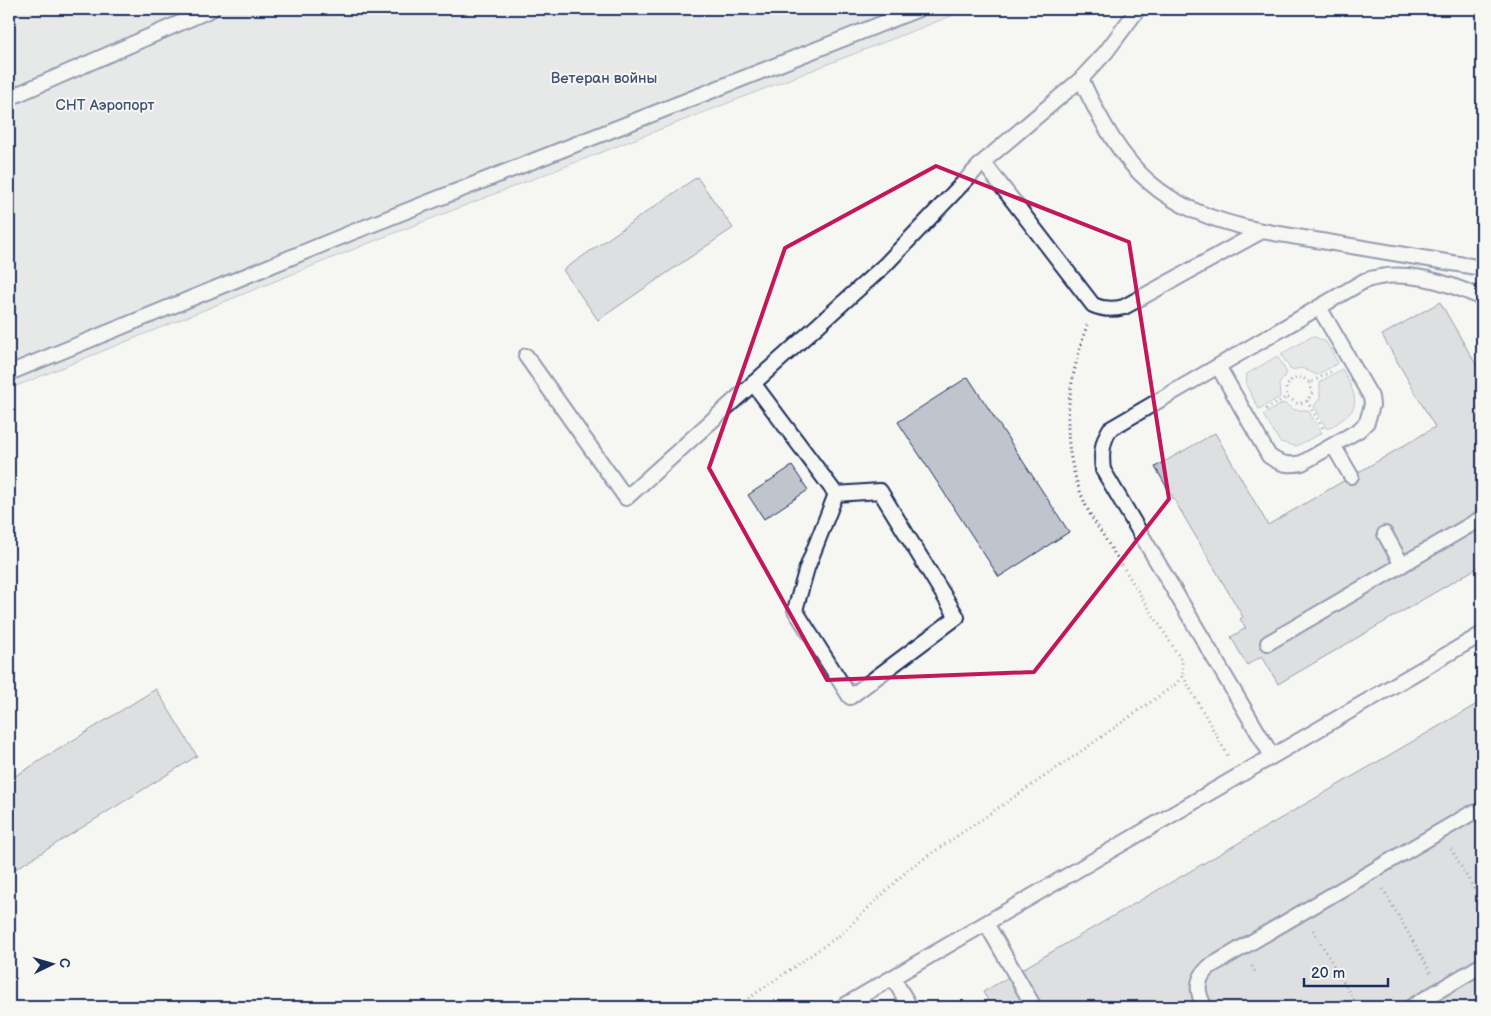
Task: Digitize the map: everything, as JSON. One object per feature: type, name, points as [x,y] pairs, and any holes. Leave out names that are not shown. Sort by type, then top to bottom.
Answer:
[{"type":"lane","points":[[9,98],[212,9]]},
{"type":"lane","points":[[9,374],[353,232],[919,9]]},
{"type":"lane","points":[[526,356],[626,498],[885,265],[983,162],[1081,79],[1106,52],[1138,9]]},
{"type":"lane","points":[[1081,79],[1114,144],[1135,169],[1154,186],[1198,214],[1224,223],[1262,231],[1482,268]]},
{"type":"lane","points":[[983,162],[1093,305],[1108,310],[1124,307],[1262,231]]},
{"type":"lane","points":[[1272,756],[1103,470],[1102,450],[1110,429],[1364,281],[1383,276],[1447,282],[1482,298]]},
{"type":"lane","points":[[1218,366],[1270,456],[1276,460],[1293,465],[1302,463],[1359,430],[1370,414],[1371,397],[1319,307]]},
{"type":"lane","points":[[753,383],[836,494]]},
{"type":"lane","points":[[1333,445],[1351,476]]},
{"type":"lane","points":[[880,491],[956,617],[850,697],[795,610],[807,568],[836,494],[880,491]]},
{"type":"lane","points":[[1268,643],[1482,518]]},
{"type":"lane","points":[[1385,534],[1402,565]]},
{"type":"lane","points":[[842,1007],[1482,634]]},
{"type":"lane","points":[[1205,1007],[1199,997],[1199,983],[1209,967],[1470,814],[1482,811]]},
{"type":"lane","points":[[986,924],[1034,1007]]},
{"type":"lane","points":[[1410,1007],[1482,965]]},
{"type":"lane","points":[[893,978],[910,1007]]},
{"type":"path","points":[[1093,305],[1074,366],[1070,400],[1070,464],[1091,516],[1182,661],[1183,676],[1239,776]]},
{"type":"path","points":[[1310,383],[1350,360]]},
{"type":"path","points":[[1302,377],[1310,383],[1312,393],[1307,401],[1298,404],[1287,397],[1286,387],[1292,379],[1302,377]]},
{"type":"path","points":[[1307,401],[1333,445]]},
{"type":"path","points":[[736,1007],[840,936],[910,868],[1076,755],[1176,684],[1183,676]]},
{"type":"path","points":[[1441,831],[1482,903]]},
{"type":"path","points":[[1372,871],[1441,990]]},
{"type":"path","points":[[1475,890],[1482,885]]},
{"type":"path","points":[[1303,912],[1358,1007]]},
{"type":"highlighted area","points":[[936,166],[1129,242],[1169,499],[1034,672],[827,680],[709,468],[785,248]]},
{"type":"green space","name":"Ветеран войны","points":[[9,9],[969,9],[379,239],[9,389]]},
{"type":"green space","points":[[1313,336],[1326,342],[1338,363],[1317,375],[1302,368],[1291,370],[1281,354]]},
{"type":"green space","points":[[1277,356],[1287,373],[1279,384],[1280,397],[1259,409],[1246,385],[1247,374]]},
{"type":"green space","points":[[1342,369],[1352,390],[1354,404],[1347,416],[1327,429],[1314,406],[1320,398],[1320,382]]},
{"type":"green space","points":[[1283,403],[1295,410],[1308,410],[1322,433],[1296,446],[1280,442],[1263,415]]},
{"type":"building","points":[[697,177],[733,228],[598,320],[563,270]]},
{"type":"building","points":[[1440,302],[1482,375],[1482,565],[1278,684],[1262,656],[1247,665],[1231,637],[1246,628],[1240,619],[1243,617],[1155,467],[1215,433],[1268,525],[1435,427],[1382,335]]},
{"type":"building","points":[[968,377],[1069,532],[999,577],[898,422]]},
{"type":"building","points":[[792,466],[808,490],[764,519],[748,495]]},
{"type":"building","points":[[156,689],[197,756],[9,873],[9,780]]},
{"type":"building","points":[[1482,701],[1482,1007],[992,1007],[983,992]]},
{"type":"park label","name":"СНТ Аэропорт","points":[[105,105]]}]
